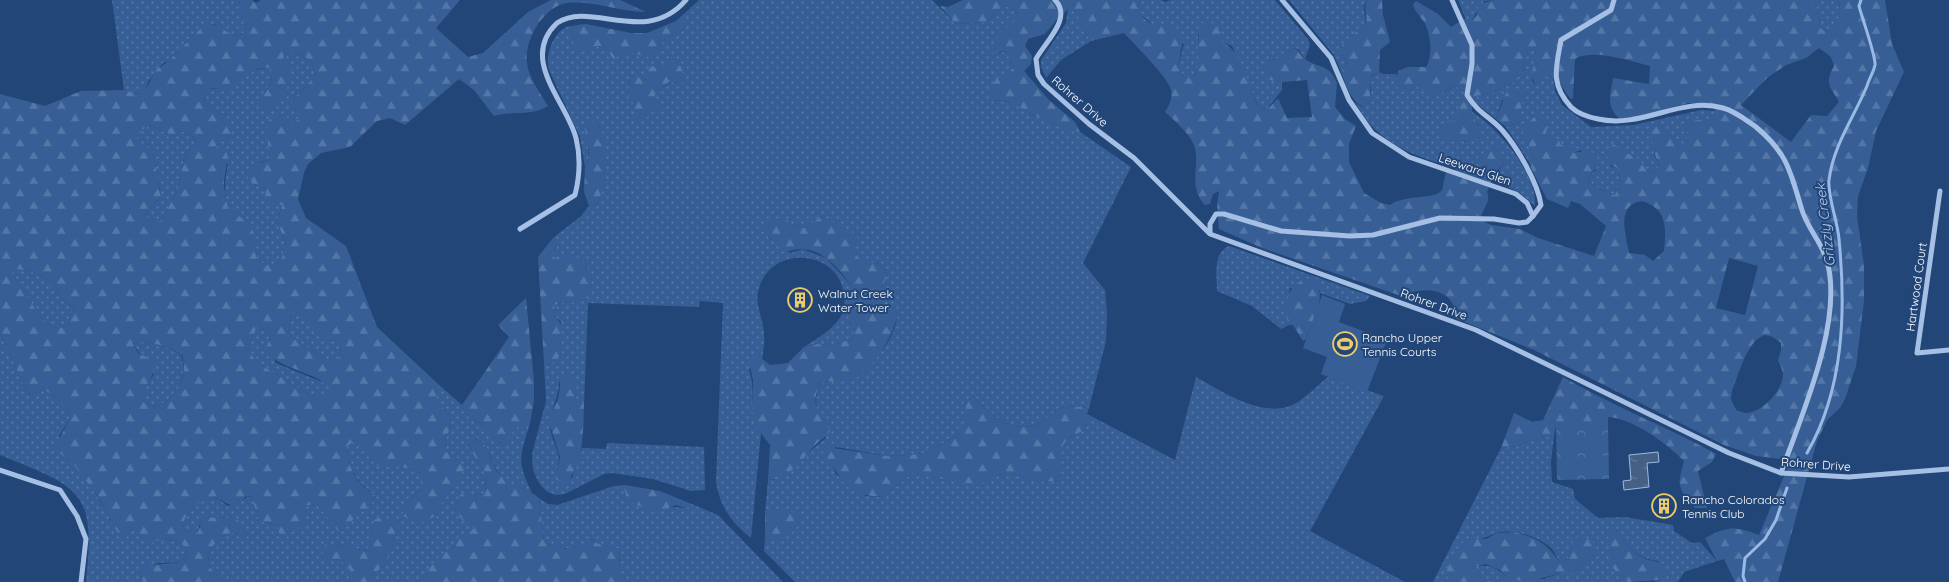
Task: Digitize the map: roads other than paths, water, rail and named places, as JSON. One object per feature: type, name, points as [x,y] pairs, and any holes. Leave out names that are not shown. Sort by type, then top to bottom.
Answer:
[{"type":"street","points":[[520,229],[575,195],[581,174],[576,137],[542,65],[541,48],[557,23],[578,13],[648,22],[665,16],[686,0]]},
{"type":"street","name":"Rohrer Drive","points":[[1055,0],[1061,6],[1062,16],[1057,28],[1036,59],[1038,75],[1044,84],[1089,124],[1134,158],[1210,234],[1476,330],[1729,453],[1781,473],[1849,477],[1949,469]]},
{"type":"street","name":"Leeward Glen","points":[[1282,0],[1331,58],[1349,100],[1372,133],[1410,157],[1516,194],[1527,203],[1533,216]]},
{"type":"street","points":[[1210,234],[1212,219],[1216,214],[1224,214],[1280,231],[1350,236],[1373,235],[1440,218],[1527,222],[1539,211],[1541,205],[1539,191],[1535,184],[1502,131],[1477,111],[1467,95],[1472,64],[1472,45],[1452,0]]},
{"type":"street","points":[[1614,0],[1611,10],[1561,40],[1555,79],[1561,96],[1575,110],[1588,117],[1613,123],[1640,120],[1693,105],[1724,108],[1747,120],[1768,138],[1783,156],[1802,214],[1827,261],[1831,298],[1823,349],[1781,473]]},
{"type":"street","name":"Hartwood Court","points":[[1940,191],[1917,353],[1949,350]]},
{"type":"street","points":[[0,470],[60,490],[77,516],[86,540],[80,582]]},
{"type":"water","points":[[1658,452],[1659,462],[1647,463],[1649,487],[1624,490],[1623,481],[1631,480],[1629,455]]},
{"type":"waterway","name":"Grizzly Creek","points":[[1807,453],[1829,403],[1840,349],[1842,321],[1841,266],[1838,232],[1829,186],[1831,167],[1839,143],[1862,98],[1875,65],[1859,6],[1861,0]]},
{"type":"waterway","name":"Grizzly Creek","points":[[1745,582],[1743,576],[1745,558],[1765,539],[1776,520],[1787,488]]},
{"type":"place","name":"Walnut Creek Water Tower","points":[[800,300]]},
{"type":"place","name":"Rancho Upper Tennis Courts","points":[[1345,344]]},
{"type":"place","name":"Rancho Colorados Tennis Club","points":[[1664,506]]}]
